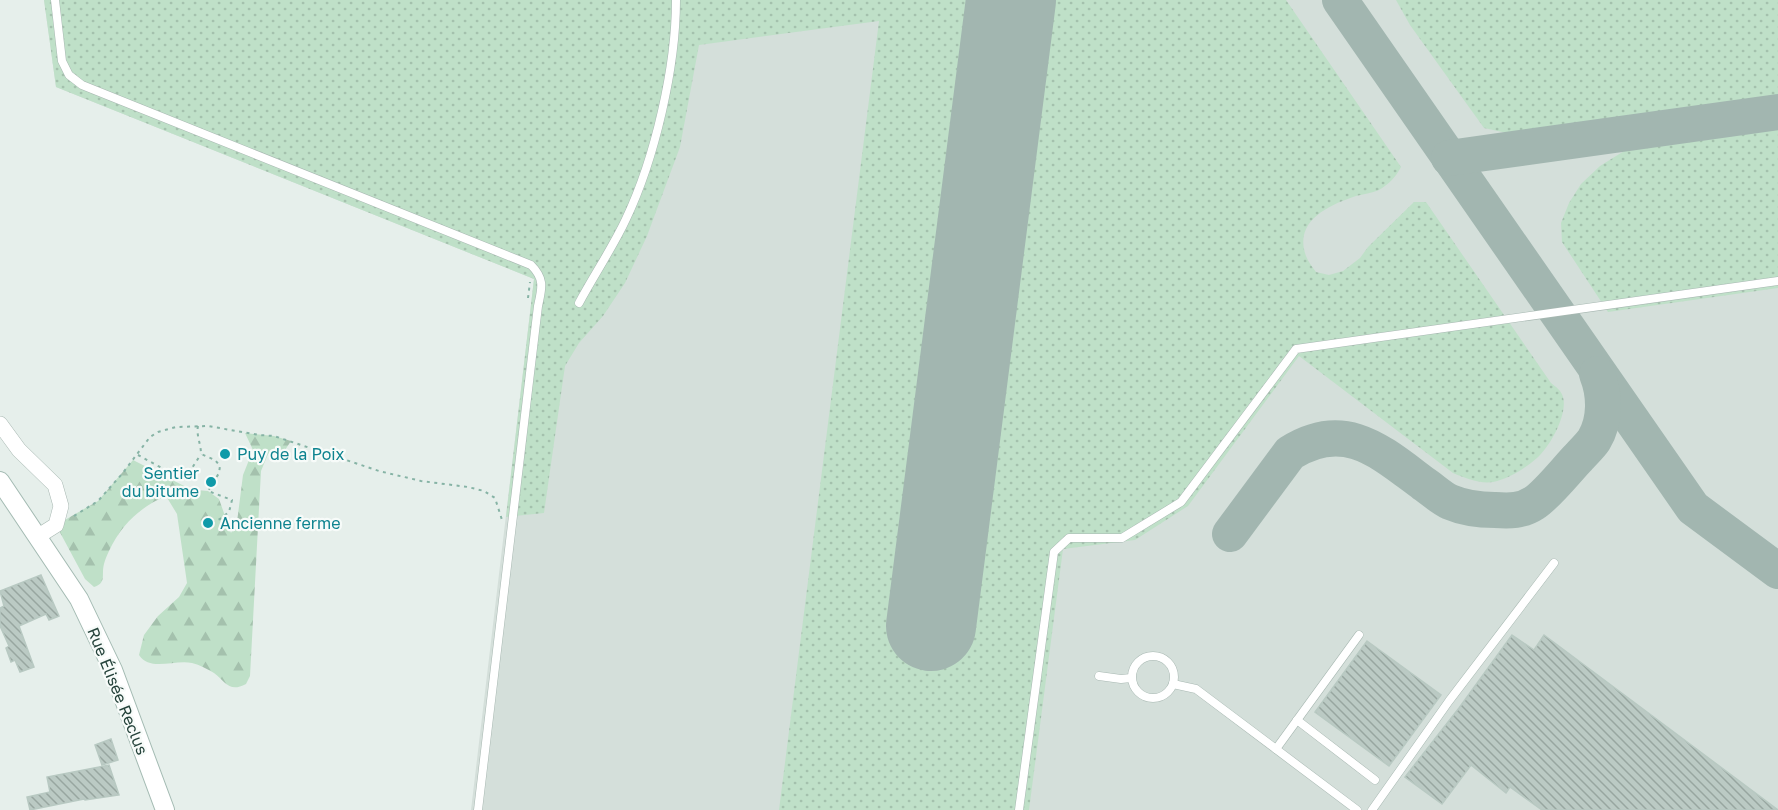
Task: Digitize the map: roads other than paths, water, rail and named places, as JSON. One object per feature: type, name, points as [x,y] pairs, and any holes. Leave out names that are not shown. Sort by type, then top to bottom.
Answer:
[{"type":"main road","name":"Rue Élisée Reclus","points":[[0,481],[79,599],[113,670],[165,810]]},
{"type":"main road","name":"Rue Élisée Reclus","points":[[0,489],[23,517]]},
{"type":"street","points":[[0,424],[19,450],[55,485],[61,506],[56,525],[37,537]]},
{"type":"lane","points":[[55,0],[63,61],[69,75],[82,85],[531,265],[537,271],[543,287],[537,317],[478,810]]},
{"type":"lane","points":[[579,303],[626,218],[647,164],[666,95],[676,18],[676,0]]},
{"type":"lane","points":[[1019,810],[1053,552],[1069,538],[1122,538],[1181,502],[1296,349],[1778,281]]},
{"type":"lane","points":[[1371,810],[1449,701],[1554,563]]},
{"type":"lane","points":[[1276,749],[1359,635]]},
{"type":"lane","points":[[1155,656],[1162,658],[1172,667],[1174,674],[1173,684],[1168,693],[1162,697],[1148,698],[1136,691],[1131,678],[1136,664],[1141,659],[1155,656]]},
{"type":"lane","points":[[1099,676],[1131,678]]},
{"type":"lane","points":[[1173,684],[1196,689],[1357,810]]},
{"type":"lane","points":[[1297,720],[1375,780]]},
{"type":"place","name":"Puy de la Poix","points":[[225,454]]},
{"type":"place","name":"Sentier du bitume","points":[[211,482]]},
{"type":"place","name":"Ancienne ferme","points":[[208,523]]}]
